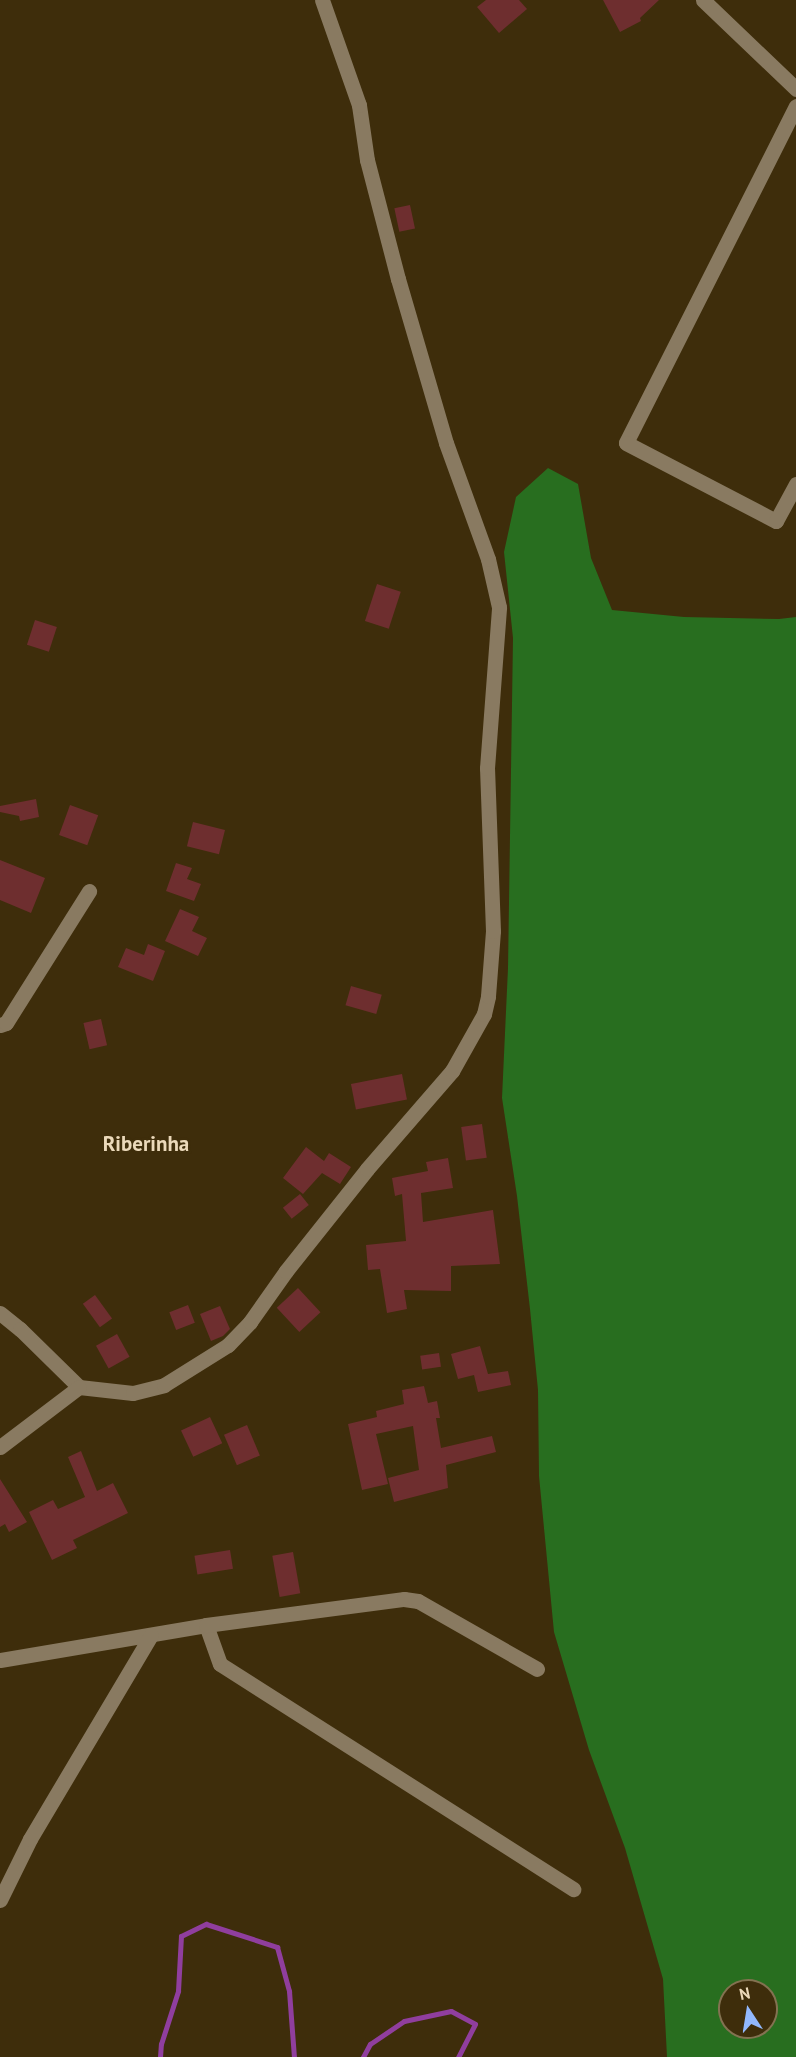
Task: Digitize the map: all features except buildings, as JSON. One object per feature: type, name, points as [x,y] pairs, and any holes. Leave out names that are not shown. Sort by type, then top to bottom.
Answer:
[{"type":"street","points":[[0,1313],[20,1329],[79,1387],[132,1393],[164,1385],[228,1344],[250,1322],[286,1271],[367,1169],[452,1071],[484,1014],[488,996],[493,931],[487,768],[499,607],[488,559],[446,443],[398,279],[367,160],[359,105],[322,0]]},
{"type":"street","points":[[705,1],[796,89]]},
{"type":"street","points":[[796,106],[626,443],[776,521],[796,484]]},
{"type":"street","points":[[0,1025],[6,1023],[89,891]]},
{"type":"street","points":[[0,1447],[79,1387]]},
{"type":"street","points":[[0,1660],[206,1625],[404,1599],[418,1601],[537,1669]]},
{"type":"street","points":[[206,1625],[220,1664],[573,1889]]},
{"type":"street","points":[[0,1900],[30,1839],[151,1635]]},
{"type":"green space","points":[[548,468],[578,484],[591,558],[612,610],[684,617],[779,619],[796,617],[796,2057],[667,2057],[663,1979],[625,1848],[589,1750],[554,1632],[539,1476],[538,1390],[517,1196],[502,1098],[508,968],[513,638],[504,552],[516,497]]},
{"type":"waterway","points":[[160,2057],[161,2044],[178,1991],[181,1936],[206,1924],[277,1947],[289,1991],[294,2057]]},
{"type":"waterway","points":[[363,2057],[370,2044],[404,2021],[451,2011],[475,2024],[458,2057]]},
{"type":"district","name":"Riberinha","points":[[146,1144]]}]
